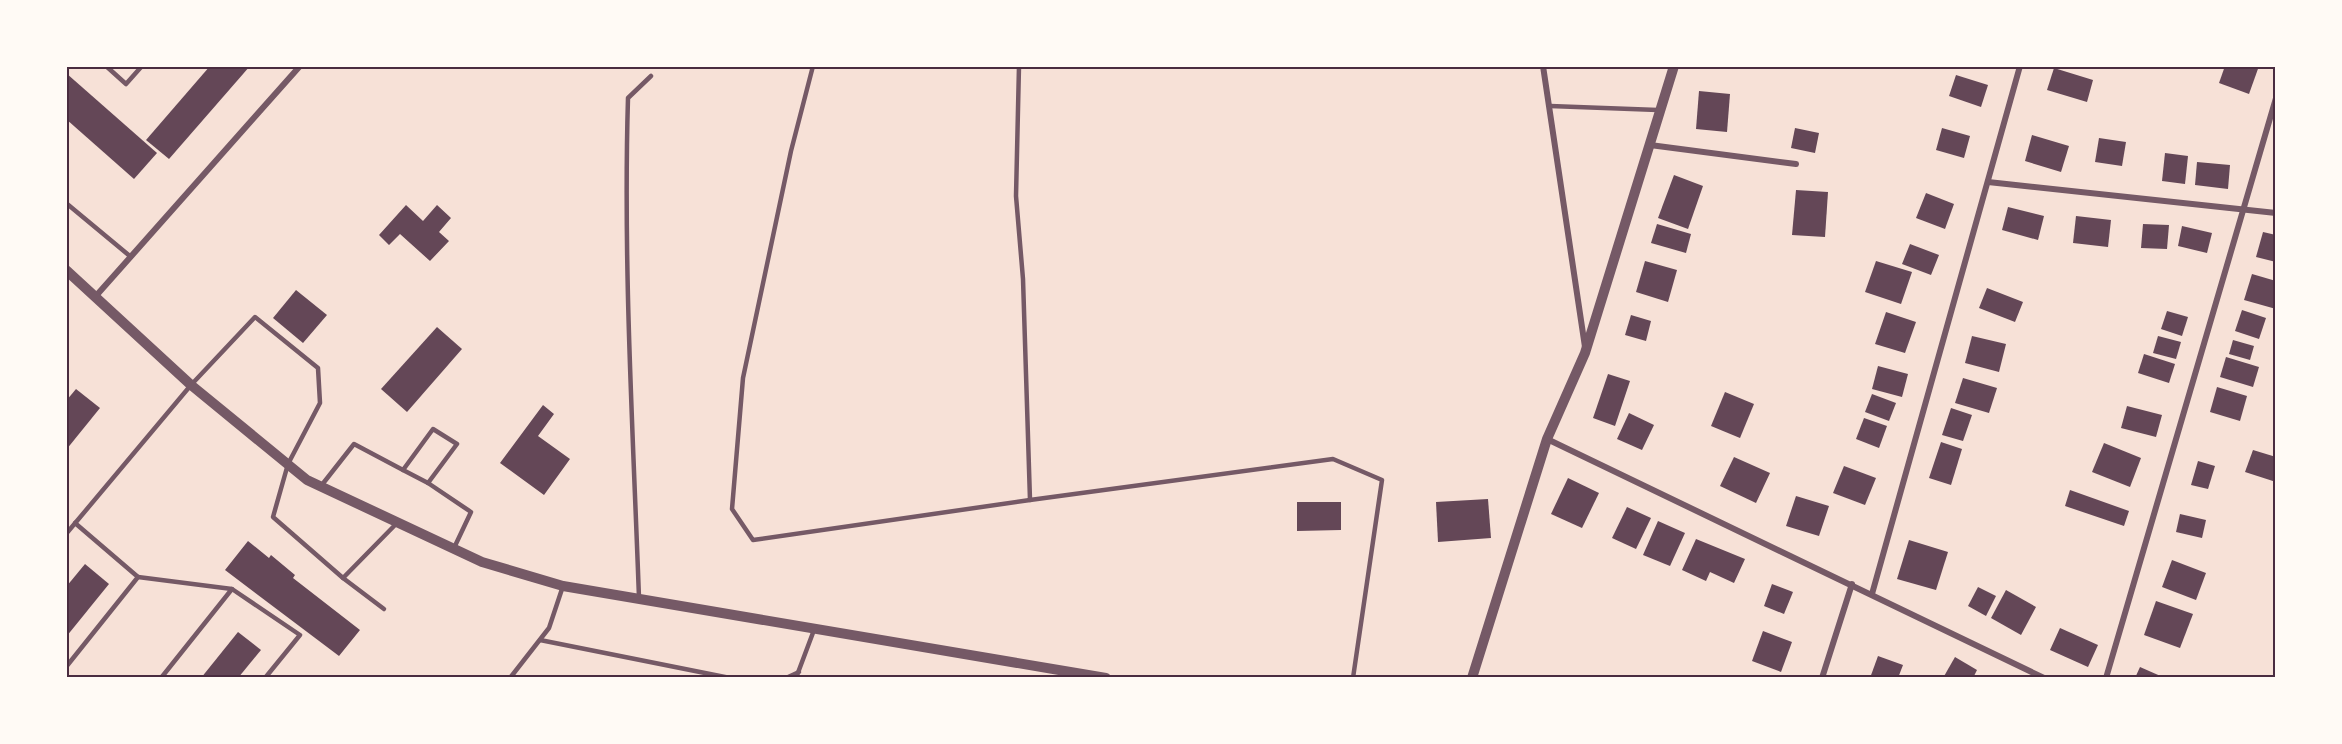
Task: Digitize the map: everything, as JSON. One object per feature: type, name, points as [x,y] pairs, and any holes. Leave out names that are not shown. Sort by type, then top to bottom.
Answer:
[{"type":"street","points":[[95,297],[300,66]]},
{"type":"street","points":[[1543,66],[1586,353]]},
{"type":"street","points":[[1472,678],[1547,439],[1586,353],[1674,66]]},
{"type":"street","points":[[1872,594],[2020,66]]},
{"type":"street","points":[[2106,678],[2276,98]]},
{"type":"street","points":[[1650,145],[1796,164]]},
{"type":"street","points":[[1988,182],[2276,213]]},
{"type":"street","points":[[66,270],[191,385],[307,480],[482,562],[563,586],[1106,678]]},
{"type":"street","points":[[1547,439],[2044,678]]},
{"type":"street","points":[[1822,678],[1852,584]]},
{"type":"lane","points":[[106,66],[126,84],[142,66]]},
{"type":"lane","points":[[813,66],[791,151],[743,378],[732,509],[753,540],[1333,459],[1382,480],[1353,678]]},
{"type":"lane","points":[[1019,66],[1016,196],[1023,279],[1030,500]]},
{"type":"lane","points":[[639,600],[626,262],[626,161],[628,98],[651,76]]},
{"type":"lane","points":[[1550,106],[1660,110]]},
{"type":"lane","points":[[66,203],[131,257]]},
{"type":"lane","points":[[66,534],[191,385],[255,317],[318,368],[320,403],[288,464],[273,517],[343,578],[384,609]]},
{"type":"lane","points":[[403,470],[433,429],[457,444],[428,483]]},
{"type":"lane","points":[[321,486],[354,444],[428,483],[471,512],[454,549]]},
{"type":"lane","points":[[343,578],[398,522]]},
{"type":"lane","points":[[75,523],[138,577],[232,589],[300,635],[265,678]]},
{"type":"lane","points":[[66,667],[138,577]]},
{"type":"lane","points":[[510,678],[549,628],[563,586]]},
{"type":"lane","points":[[161,678],[232,589]]},
{"type":"lane","points":[[796,678],[814,630]]},
{"type":"lane","points":[[540,640],[730,678]]},
{"type":"lane","points":[[786,678],[799,672]]},
{"type":"building","points":[[210,66],[250,66],[169,159],[146,140]]},
{"type":"building","points":[[2225,66],[2259,66],[2249,94],[2219,83]]},
{"type":"building","points":[[2054,68],[2093,80],[2087,102],[2047,90]]},
{"type":"building","points":[[66,73],[157,153],[134,179],[66,119]]},
{"type":"building","points":[[1956,75],[1988,85],[1981,107],[1949,96]]},
{"type":"building","points":[[1699,91],[1730,94],[1727,132],[1696,129]]},
{"type":"building","points":[[1795,128],[1819,133],[1815,153],[1791,148]]},
{"type":"building","points":[[1942,128],[1970,136],[1964,158],[1936,150]]},
{"type":"building","points":[[2032,135],[2069,146],[2061,172],[2025,161]]},
{"type":"building","points":[[2099,138],[2126,142],[2122,166],[2095,162]]},
{"type":"building","points":[[2165,153],[2188,156],[2185,184],[2162,181]]},
{"type":"building","points":[[2197,162],[2230,165],[2228,189],[2195,185]]},
{"type":"building","points":[[1674,175],[1703,186],[1688,229],[1658,218]]},
{"type":"building","points":[[1796,190],[1828,192],[1825,237],[1792,235]]},
{"type":"building","points":[[1926,193],[1954,204],[1945,229],[1916,218]]},
{"type":"building","points":[[406,205],[423,221],[437,205],[451,218],[439,232],[449,241],[430,261],[400,234],[389,245],[379,235]]},
{"type":"building","points":[[2008,207],[2044,216],[2038,240],[2002,230]]},
{"type":"building","points":[[2076,216],[2111,220],[2108,247],[2073,243]]},
{"type":"building","points":[[1657,224],[1691,234],[1686,253],[1651,243]]},
{"type":"building","points":[[2143,224],[2169,225],[2167,249],[2141,248]]},
{"type":"building","points":[[2182,226],[2212,233],[2207,253],[2178,246]]},
{"type":"building","points":[[2263,232],[2276,235],[2276,262],[2256,257]]},
{"type":"building","points":[[1910,244],[1939,255],[1931,275],[1902,264]]},
{"type":"building","points":[[1645,261],[1677,270],[1668,302],[1636,292]]},
{"type":"building","points":[[1876,261],[1912,272],[1901,304],[1865,292]]},
{"type":"building","points":[[2252,274],[2276,281],[2276,309],[2244,300]]},
{"type":"building","points":[[1987,288],[2023,302],[2015,322],[1979,308]]},
{"type":"building","points":[[296,290],[327,315],[303,343],[273,318]]},
{"type":"building","points":[[2242,310],[2266,318],[2259,339],[2235,331]]},
{"type":"building","points":[[2167,311],[2188,317],[2182,336],[2161,329]]},
{"type":"building","points":[[1886,312],[1916,322],[1905,353],[1875,344]]},
{"type":"building","points":[[1631,315],[1651,321],[1646,341],[1625,335]]},
{"type":"building","points":[[437,327],[462,349],[407,412],[381,389]]},
{"type":"building","points":[[1972,336],[2006,344],[1999,372],[1965,363]]},
{"type":"building","points":[[2158,336],[2181,342],[2176,359],[2153,353]]},
{"type":"building","points":[[2233,340],[2254,346],[2250,360],[2229,354]]},
{"type":"building","points":[[2144,354],[2175,364],[2169,383],[2138,373]]},
{"type":"building","points":[[2226,357],[2259,367],[2253,387],[2220,377]]},
{"type":"building","points":[[1878,366],[1908,374],[1902,397],[1872,389]]},
{"type":"building","points":[[1608,374],[1630,381],[1615,426],[1593,418]]},
{"type":"building","points":[[1963,378],[1997,388],[1989,413],[1955,403]]},
{"type":"building","points":[[2217,387],[2247,396],[2240,421],[2210,412]]},
{"type":"building","points":[[76,389],[100,408],[66,450],[66,401]]},
{"type":"building","points":[[1725,392],[1754,404],[1740,438],[1711,426]]},
{"type":"building","points":[[1872,394],[1896,403],[1889,421],[1865,412]]},
{"type":"building","points":[[543,405],[554,414],[538,436],[570,459],[544,495],[500,463]]},
{"type":"building","points":[[2127,406],[2162,415],[2156,437],[2121,428]]},
{"type":"building","points":[[1951,408],[1972,415],[1963,441],[1942,435]]},
{"type":"building","points":[[1629,413],[1654,425],[1642,450],[1617,439]]},
{"type":"building","points":[[1864,418],[1887,426],[1879,448],[1856,439]]},
{"type":"building","points":[[1941,442],[1962,449],[1951,485],[1929,478]]},
{"type":"building","points":[[2104,443],[2141,458],[2130,487],[2092,472]]},
{"type":"building","points":[[2253,450],[2276,457],[2276,482],[2245,472]]},
{"type":"building","points":[[1734,457],[1770,473],[1756,503],[1720,486]]},
{"type":"building","points":[[2198,461],[2215,466],[2208,489],[2191,485]]},
{"type":"building","points":[[1844,466],[1876,478],[1865,505],[1833,493]]},
{"type":"building","points":[[1568,478],[1599,493],[1582,528],[1551,514]]},
{"type":"building","points":[[2070,490],[2129,511],[2124,526],[2065,506]]},
{"type":"building","points":[[1796,496],[1829,506],[1819,536],[1786,526]]},
{"type":"building","points":[[1488,499],[1491,538],[1438,542],[1436,502]]},
{"type":"building","points":[[1297,502],[1341,502],[1341,530],[1297,531]]},
{"type":"building","points":[[1627,507],[1651,518],[1636,549],[1612,538]]},
{"type":"building","points":[[2180,514],[2206,520],[2202,538],[2176,532]]},
{"type":"building","points":[[1658,521],[1685,533],[1670,566],[1643,555]]},
{"type":"building","points":[[1696,539],[1745,559],[1734,583],[1710,572],[1706,581],[1682,570]]},
{"type":"building","points":[[1909,540],[1948,552],[1936,590],[1897,579]]},
{"type":"building","points":[[248,541],[269,558],[271,555],[295,575],[293,578],[360,630],[339,656],[225,570]]},
{"type":"building","points":[[2172,560],[2206,573],[2196,600],[2162,587]]},
{"type":"building","points":[[85,564],[109,584],[66,637],[66,587]]},
{"type":"building","points":[[1772,584],[1793,592],[1784,614],[1764,606]]},
{"type":"building","points":[[1978,587],[1996,596],[1986,616],[1968,606]]},
{"type":"building","points":[[2006,590],[2036,607],[2021,635],[1991,618]]},
{"type":"building","points":[[2156,601],[2193,614],[2180,648],[2144,635]]},
{"type":"building","points":[[2060,628],[2098,645],[2088,667],[2050,650]]},
{"type":"building","points":[[1763,631],[1792,642],[1781,672],[1752,661]]},
{"type":"building","points":[[238,632],[261,650],[238,678],[201,678]]},
{"type":"building","points":[[1878,656],[1903,665],[1898,678],[1870,678]]},
{"type":"building","points":[[1955,657],[1977,670],[1973,678],[1943,678]]},
{"type":"building","points":[[2140,667],[2165,678],[2135,678]]}]
